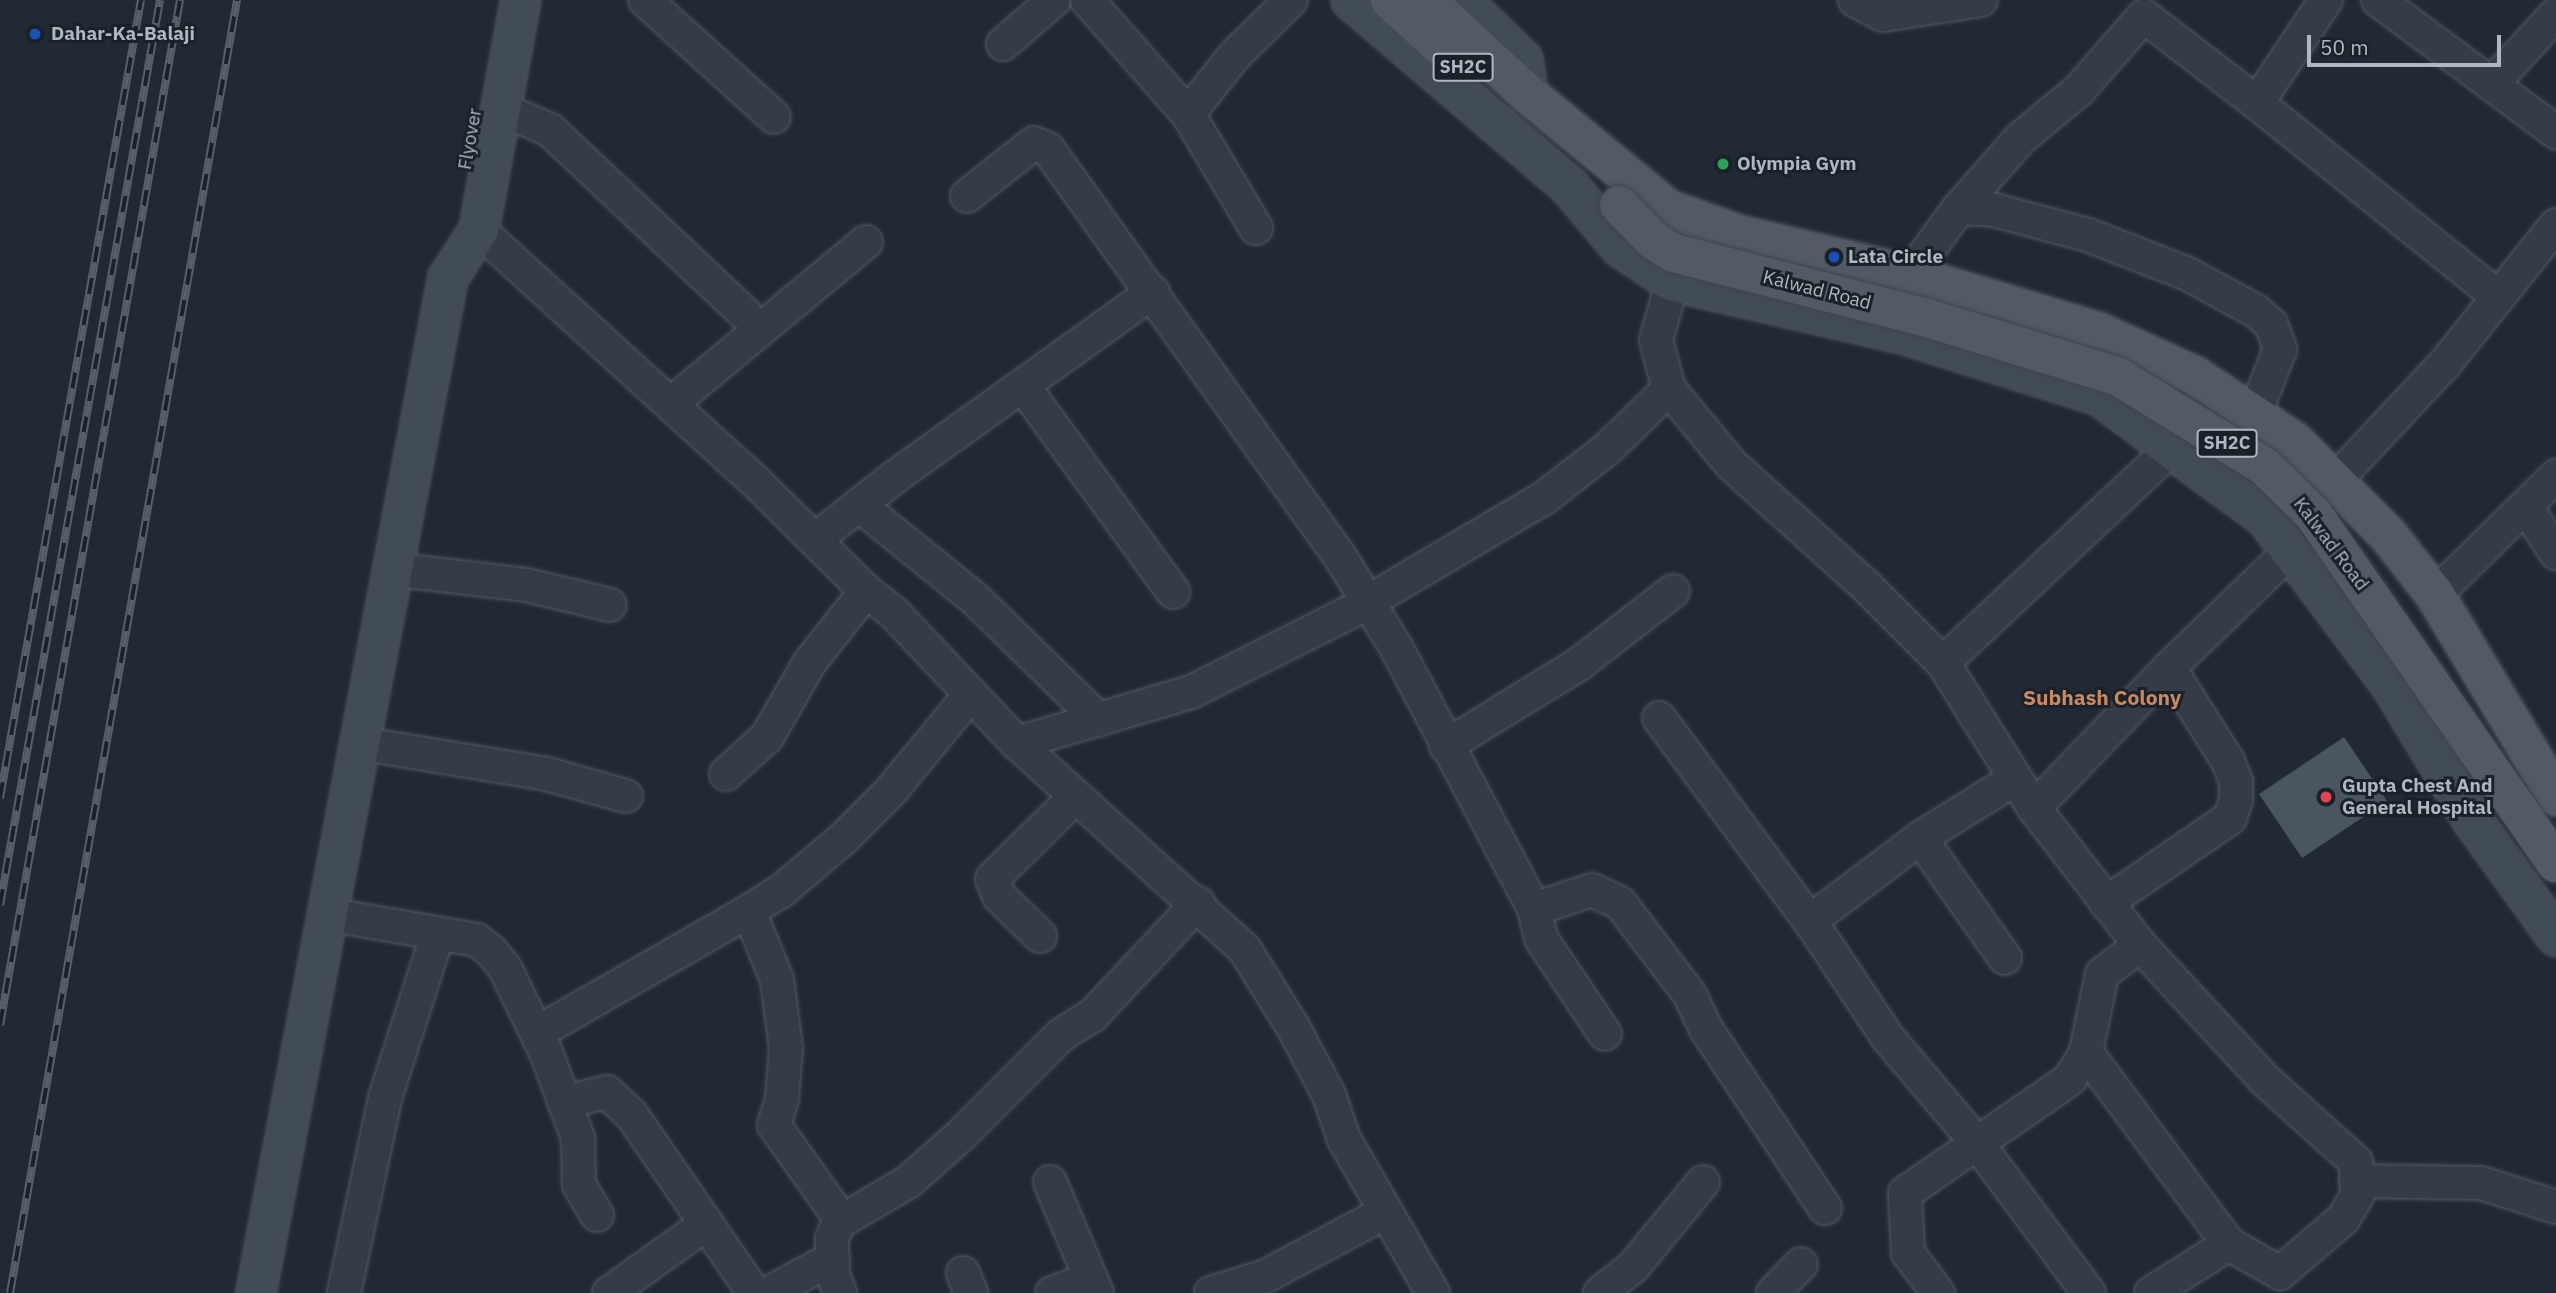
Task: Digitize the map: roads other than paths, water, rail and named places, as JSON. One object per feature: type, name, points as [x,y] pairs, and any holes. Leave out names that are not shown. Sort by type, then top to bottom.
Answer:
[{"type":"main road","name":"SH2C","points":[[1390,0],[1556,150],[1628,196],[1695,220],[1732,251]]},
{"type":"main road","points":[[1426,0],[1528,94],[1628,196]]},
{"type":"main road","name":"SH2C","points":[[1628,196],[1654,241],[1674,253],[1732,251]]},
{"type":"main road","points":[[1732,251],[1910,275],[2099,332],[2195,376],[2294,441],[2333,483],[2388,535],[2435,595],[2551,779]]},
{"type":"main road","name":"Kalwad Road","points":[[1732,251],[1927,318],[2117,376],[2264,466],[2313,514],[2556,863]]},
{"type":"street","name":"Flyover","points":[[469,215],[495,0]]},
{"type":"street","points":[[256,1293],[390,569],[448,278],[499,108],[520,0]]},
{"type":"street","points":[[645,0],[774,117]]},
{"type":"street","points":[[1003,44],[1054,0]]},
{"type":"street","points":[[1087,0],[1188,114],[1256,229]]},
{"type":"street","points":[[1188,114],[1235,55],[1291,0]]},
{"type":"street","points":[[1351,0],[1569,186],[1620,247],[1671,281],[1906,335],[2098,394],[2266,517],[2393,688],[2473,821],[2556,936]]},
{"type":"street","points":[[1461,0],[1523,60],[1528,94]]},
{"type":"street","points":[[1855,0],[1884,15],[1981,0]]},
{"type":"street","points":[[2257,103],[2326,0]]},
{"type":"street","points":[[2378,0],[2556,132]]},
{"type":"street","points":[[1910,275],[1959,208],[2021,138],[2078,91],[2135,8],[2498,297]]},
{"type":"street","points":[[2492,83],[2556,14]]},
{"type":"street","points":[[499,108],[550,130],[744,313]]},
{"type":"street","points":[[967,196],[1034,143],[1042,144],[1153,292],[1368,602],[1534,909],[1542,940],[1605,1034]]},
{"type":"street","points":[[1959,208],[1994,209],[2088,235],[2188,274],[2256,311],[2271,324],[2280,349],[2254,416]]},
{"type":"street","points":[[469,215],[816,539],[866,591],[892,611],[969,696],[1074,798],[1198,903],[1245,950],[1293,1027],[1329,1095],[1344,1139],[1433,1293]]},
{"type":"street","points":[[1695,220],[1671,281],[1656,340],[1669,389],[1731,464],[1866,586],[1943,663],[2013,780],[2140,945],[2265,1080],[2356,1162],[2357,1196],[2343,1219],[2288,1283],[2229,1244],[2086,1052]]},
{"type":"street","points":[[2034,808],[2169,668],[2291,550],[2333,483],[2447,361],[2556,225]]},
{"type":"street","points":[[672,403],[866,242]]},
{"type":"street","points":[[816,539],[1153,292]]},
{"type":"street","points":[[1023,386],[1173,592]]},
{"type":"street","points":[[1017,743],[1191,692],[1368,602],[1544,498],[1607,449],[1669,389]]},
{"type":"street","points":[[1943,663],[2172,448]]},
{"type":"street","points":[[2435,595],[2527,509],[2556,476]]},
{"type":"street","points":[[859,505],[975,599],[1100,720]]},
{"type":"street","points":[[2527,509],[2556,553]]},
{"type":"street","points":[[390,569],[527,585],[610,605]]},
{"type":"street","points":[[726,774],[767,737],[810,662],[866,591]]},
{"type":"street","points":[[1446,746],[1579,664],[1673,591]]},
{"type":"street","points":[[2106,903],[2230,818],[2236,800],[2236,781],[2228,761],[2169,668]]},
{"type":"street","points":[[537,1032],[780,892],[845,837],[914,765],[969,696]]},
{"type":"street","points":[[1659,718],[1810,921],[1888,1038],[1977,1143],[2077,1288]]},
{"type":"street","points":[[358,743],[547,774],[626,796]]},
{"type":"street","points":[[1810,921],[1920,838],[2013,780]]},
{"type":"street","points":[[1040,936],[999,896],[992,879],[1074,798]]},
{"type":"street","points":[[1920,838],[2005,958]]},
{"type":"street","points":[[1534,909],[1592,890],[1620,903],[1690,995],[1706,1029],[1825,1208]]},
{"type":"street","points":[[838,1223],[908,1182],[952,1143],[1061,1035],[1092,1016],[1198,903]]},
{"type":"street","points":[[749,911],[777,980],[786,1048],[782,1098],[774,1125],[840,1218],[833,1258],[840,1293]]},
{"type":"street","points":[[326,914],[477,940],[491,951],[505,968],[537,1032],[578,1138],[579,1185],[597,1215]]},
{"type":"street","points":[[344,1293],[385,1098],[438,933]]},
{"type":"street","points":[[1938,1293],[1908,1253],[1905,1192],[2070,1079],[2086,1052],[2102,974],[2140,945]]},
{"type":"street","points":[[564,1102],[607,1092],[631,1114],[754,1293]]},
{"type":"street","points":[[2356,1181],[2481,1183],[2556,1207]]},
{"type":"street","points":[[1050,1182],[1094,1286],[1052,1293]]},
{"type":"street","points":[[1601,1293],[1633,1267],[1658,1230],[1703,1182]]},
{"type":"street","points":[[1225,1291],[1266,1276],[1386,1212]]},
{"type":"street","points":[[609,1293],[706,1224]]},
{"type":"street","points":[[2151,1293],[2229,1244]]},
{"type":"street","points":[[769,1293],[833,1258]]},
{"type":"street","points":[[1773,1293],[1801,1264]]},
{"type":"railway","points":[[0,798],[141,0]]},
{"type":"railway","points":[[0,905],[160,0]]},
{"type":"railway","points":[[0,1025],[180,0]]},
{"type":"railway","points":[[10,1293],[237,0]]},
{"type":"place","name":"Dahar-Ka-Balaji","points":[[35,34]]},
{"type":"place","name":"Olympia Gym","points":[[1723,164]]},
{"type":"place","name":"Lata Circle","points":[[1834,257]]},
{"type":"place","name":"Gupta Chest And General Hospital","points":[[2326,797]]},
{"type":"district","name":"Subhash Colony","points":[[2102,697]]}]
